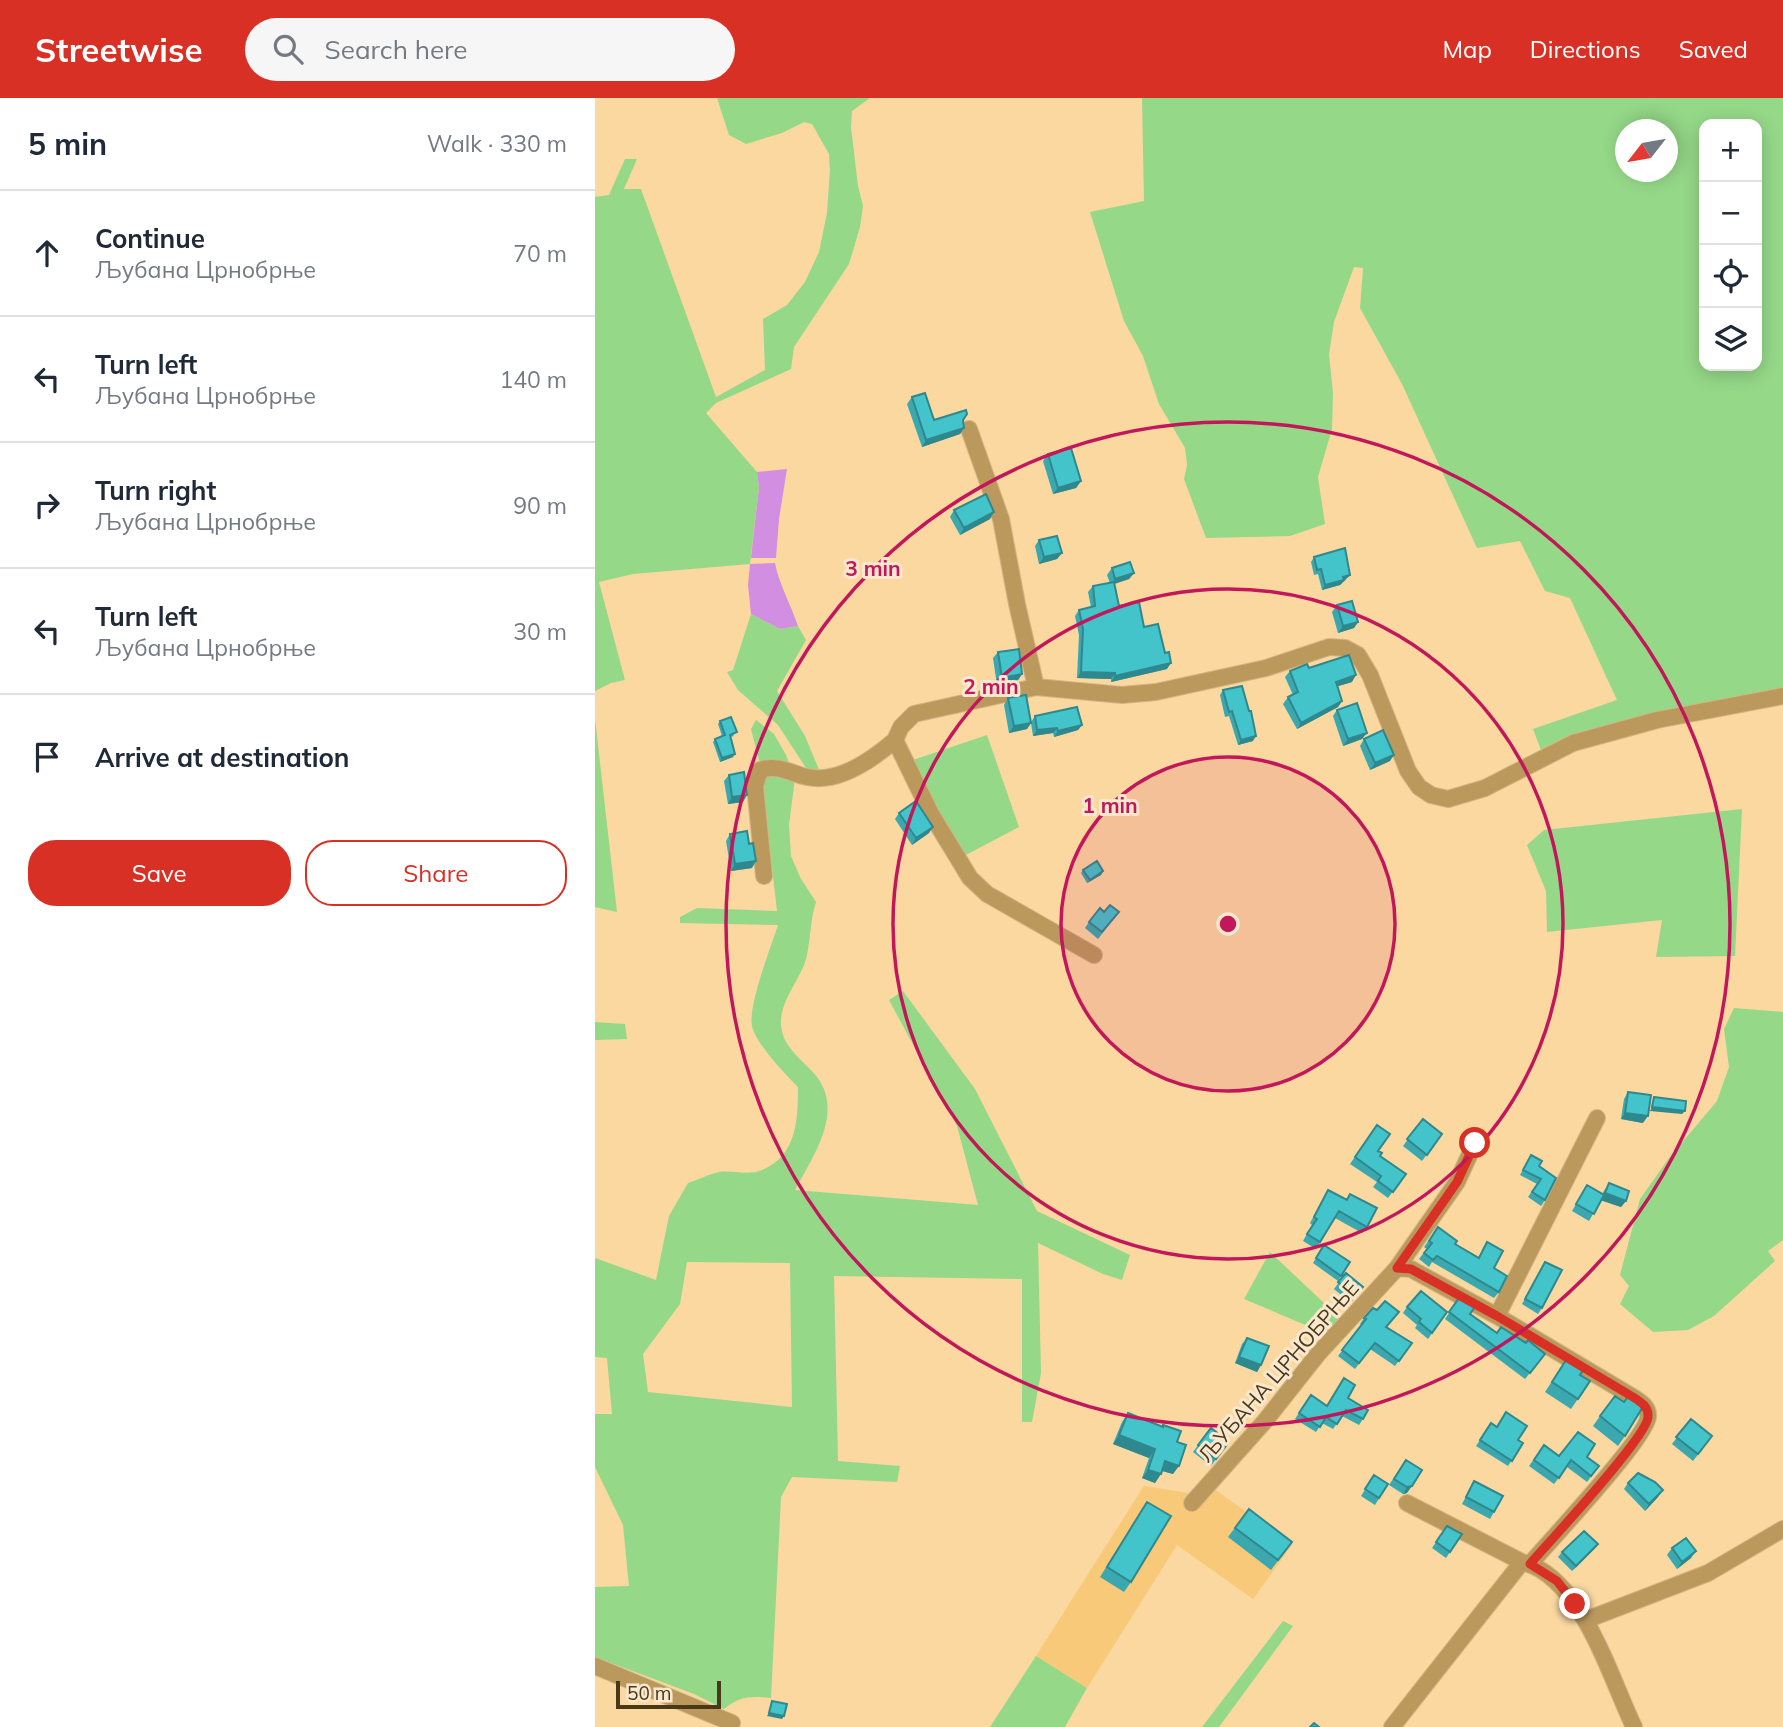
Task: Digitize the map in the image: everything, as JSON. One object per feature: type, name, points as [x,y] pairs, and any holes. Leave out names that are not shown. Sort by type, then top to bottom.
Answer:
[{"type":"street","points":[[969,429],[1001,519],[1036,687]]},
{"type":"street","points":[[764,876],[755,786],[760,770],[772,766],[810,777],[839,774],[877,755],[895,740],[901,727],[914,714],[1036,687],[1122,695],[1156,692],[1265,668],[1329,647],[1345,648],[1358,654],[1370,675],[1408,771],[1419,787],[1431,795],[1448,799],[1485,788],[1573,743],[1657,720],[1783,696]]},
{"type":"street","points":[[895,740],[931,814],[969,878],[987,894],[1094,955]]},
{"type":"street","points":[[1497,1316],[1597,1118]]},
{"type":"street","name":"ЉУБАНА ЦРНОБРЊЕ","points":[[1192,1503],[1265,1421],[1318,1354],[1397,1268],[1457,1182],[1475,1143]]},
{"type":"street","points":[[1392,1727],[1526,1563],[1623,1459],[1649,1421],[1644,1404],[1633,1397],[1497,1316],[1411,1269],[1397,1268]]},
{"type":"street","points":[[1407,1503],[1557,1581],[1586,1620],[1634,1727]]},
{"type":"street","points":[[1586,1620],[1708,1573],[1783,1528]]},
{"type":"street","points":[[595,1666],[732,1723]]},
{"type":"shaded area","points":[[787,469],[776,558],[751,558],[759,487],[757,472]]},
{"type":"shaded area","points":[[775,563],[798,626],[780,629],[751,614],[748,585],[750,564]]},
{"type":"shaded area","points":[[1144,1486],[1194,1494],[1213,1488],[1292,1545],[1253,1599],[1177,1545],[1087,1688],[1036,1656]]},
{"type":"green space","points":[[717,98],[870,98],[852,111],[851,127],[863,206],[860,227],[849,264],[794,347],[791,369],[716,403],[706,413],[757,472],[759,487],[750,564],[633,574],[599,582],[625,680],[595,691],[595,197],[609,195],[625,159],[637,159],[624,189],[641,189],[716,397],[765,370],[763,319],[787,305],[805,282],[819,252],[827,213],[830,170],[829,154],[812,124],[804,122],[782,133],[746,144],[729,135]]},
{"type":"green space","points":[[1142,98],[1783,98],[1783,689],[1630,719],[1541,750],[1533,729],[1617,700],[1570,598],[1545,591],[1520,541],[1477,548],[1402,384],[1360,308],[1363,268],[1354,267],[1334,322],[1329,354],[1333,393],[1332,429],[1318,477],[1325,524],[1290,536],[1206,538],[1184,479],[1187,465],[1185,448],[1159,404],[1143,356],[1124,321],[1090,212],[1144,201]]},
{"type":"green space","points":[[751,614],[780,629],[798,626],[806,640],[777,691],[805,736],[820,772],[808,771],[778,725],[738,690],[727,672],[733,670]]},
{"type":"green space","points":[[595,719],[617,912],[595,907]]},
{"type":"green space","points":[[756,720],[774,734],[795,778],[789,825],[791,856],[801,879],[816,902],[807,955],[785,1003],[781,1024],[789,1046],[817,1077],[825,1091],[827,1120],[817,1149],[795,1190],[978,1205],[957,1126],[889,1000],[903,991],[975,1089],[1037,1211],[1130,1255],[1122,1280],[1103,1274],[1038,1243],[1041,1373],[1032,1422],[1022,1422],[1022,1279],[834,1276],[838,1461],[900,1466],[897,1482],[792,1477],[781,1497],[771,1698],[746,1698],[724,1709],[694,1694],[595,1657],[595,1587],[629,1586],[623,1525],[595,1467],[595,1414],[612,1414],[607,1358],[595,1357],[595,1258],[656,1280],[669,1216],[688,1183],[719,1172],[752,1173],[762,1170],[782,1156],[793,1135],[798,1087],[765,1050],[752,1026],[753,1004],[778,925],[680,923],[680,917],[697,908],[777,911],[760,764],[751,729]],"holes":[[[687,1262],[790,1263],[792,1407],[648,1392],[643,1354],[680,1304]]]},
{"type":"green space","points":[[987,735],[1019,827],[962,857],[910,761]]},
{"type":"green space","points":[[1742,809],[1735,956],[1656,957],[1662,920],[1547,932],[1546,891],[1527,845],[1544,830]]},
{"type":"green space","points":[[1734,1008],[1783,1012],[1783,1240],[1768,1251],[1775,1261],[1714,1316],[1688,1330],[1653,1332],[1620,1304],[1629,1286],[1620,1275],[1640,1199],[1669,1158],[1717,1101],[1729,1067],[1724,1029]]},
{"type":"green space","points":[[595,1022],[625,1024],[627,1039],[595,1040]]},
{"type":"green space","points":[[1270,1252],[1342,1320],[1329,1335],[1244,1299]]},
{"type":"green space","points":[[1283,1621],[1293,1626],[1219,1727],[1202,1727]]},
{"type":"green space","points":[[1036,1656],[1087,1688],[1065,1727],[990,1727]]},
{"type":"building","points":[[925,393],[934,420],[966,410],[964,428],[926,440],[912,397]]},
{"type":"building","points":[[1071,448],[1081,481],[1058,488],[1048,454]]},
{"type":"building","points":[[986,494],[994,512],[964,528],[954,510]]},
{"type":"building","points":[[1057,536],[1062,553],[1044,557],[1039,540]]},
{"type":"building","points":[[1345,548],[1350,575],[1343,577],[1344,580],[1325,585],[1321,569],[1317,570],[1314,557]]},
{"type":"building","points":[[1130,562],[1134,573],[1115,579],[1112,568]]},
{"type":"building","points":[[1114,582],[1119,606],[1139,602],[1144,627],[1158,624],[1165,653],[1169,652],[1171,663],[1115,676],[1115,673],[1081,672],[1083,629],[1079,610],[1095,606],[1093,586]]},
{"type":"building","points":[[1352,601],[1358,622],[1343,626],[1337,605]]},
{"type":"building","points":[[1019,649],[1022,674],[1002,678],[998,652]]},
{"type":"building","points":[[1349,655],[1356,675],[1336,682],[1342,701],[1301,723],[1288,697],[1298,692],[1290,671],[1307,664],[1309,668]]},
{"type":"building","points":[[1242,686],[1256,736],[1241,740],[1223,690]]},
{"type":"building","points":[[1026,695],[1031,723],[1014,726],[1008,698]]},
{"type":"building","points":[[1357,703],[1367,733],[1348,739],[1337,710]]},
{"type":"building","points":[[1077,707],[1082,725],[1058,731],[1057,728],[1037,730],[1035,716]]},
{"type":"building","points":[[731,717],[737,732],[730,735],[735,754],[722,758],[715,739],[725,735],[720,721]]},
{"type":"building","points":[[1383,730],[1394,755],[1375,763],[1364,739]]},
{"type":"building","points":[[744,772],[747,795],[732,797],[729,775]]},
{"type":"building","points":[[916,801],[933,827],[916,838],[899,813]]},
{"type":"building","points":[[747,831],[749,844],[753,843],[756,861],[735,864],[730,834]]},
{"type":"building","points":[[1097,861],[1103,871],[1090,880],[1083,870]]},
{"type":"building","points":[[1110,905],[1119,912],[1102,932],[1089,922],[1100,908],[1104,912]]},
{"type":"building","points":[[1628,1092],[1651,1095],[1648,1116],[1625,1113]]},
{"type":"building","points":[[1654,1097],[1686,1101],[1685,1111],[1652,1107]]},
{"type":"building","points":[[1423,1119],[1442,1134],[1427,1155],[1407,1139]]},
{"type":"building","points":[[1377,1125],[1390,1134],[1378,1151],[1382,1153],[1380,1156],[1406,1174],[1393,1192],[1378,1181],[1381,1176],[1355,1157]]},
{"type":"building","points":[[1531,1155],[1542,1161],[1539,1166],[1556,1178],[1545,1200],[1532,1192],[1541,1179],[1523,1170]]},
{"type":"building","points":[[1609,1183],[1629,1191],[1626,1201],[1605,1193]]},
{"type":"building","points":[[1587,1185],[1604,1195],[1594,1214],[1576,1204]]},
{"type":"building","points":[[1328,1190],[1347,1200],[1350,1194],[1377,1208],[1367,1227],[1339,1211],[1320,1242],[1307,1234],[1317,1219],[1314,1217]]},
{"type":"building","points":[[1438,1227],[1457,1241],[1455,1244],[1479,1258],[1487,1242],[1503,1251],[1494,1268],[1507,1276],[1499,1292],[1437,1256],[1433,1260],[1424,1253],[1432,1243],[1429,1241]]},
{"type":"building","points":[[1324,1245],[1350,1262],[1341,1276],[1316,1258]]},
{"type":"building","points":[[1545,1262],[1562,1270],[1542,1308],[1525,1299]]},
{"type":"building","points":[[1346,1273],[1363,1287],[1356,1296],[1338,1282]]},
{"type":"building","points":[[1421,1291],[1447,1312],[1432,1333],[1407,1307]]},
{"type":"building","points":[[1459,1298],[1475,1307],[1470,1314],[1497,1333],[1501,1327],[1526,1343],[1528,1340],[1545,1354],[1530,1373],[1449,1312]]},
{"type":"building","points":[[1385,1301],[1399,1312],[1386,1327],[1412,1343],[1399,1361],[1375,1343],[1359,1363],[1342,1350],[1366,1319],[1364,1318],[1373,1308],[1377,1310]]},
{"type":"building","points":[[1247,1338],[1269,1346],[1261,1365],[1239,1357]]},
{"type":"building","points":[[1568,1357],[1585,1367],[1580,1375],[1590,1381],[1578,1399],[1552,1382]]},
{"type":"building","points":[[1344,1378],[1355,1385],[1348,1398],[1368,1410],[1363,1419],[1346,1410],[1337,1424],[1326,1417],[1320,1427],[1299,1413],[1311,1395],[1327,1406]]},
{"type":"building","points":[[1630,1394],[1644,1405],[1625,1436],[1600,1416],[1615,1396],[1624,1402]]},
{"type":"building","points":[[1506,1412],[1527,1426],[1518,1440],[1523,1443],[1512,1461],[1480,1440],[1491,1423],[1497,1427]]},
{"type":"building","points":[[1128,1413],[1181,1431],[1177,1442],[1186,1445],[1179,1466],[1165,1461],[1161,1474],[1148,1470],[1155,1449],[1119,1435]]},
{"type":"building","points":[[1691,1419],[1712,1436],[1698,1454],[1676,1437]]},
{"type":"building","points":[[1211,1428],[1229,1442],[1216,1459],[1198,1445]]},
{"type":"building","points":[[1578,1432],[1595,1444],[1587,1457],[1599,1466],[1591,1476],[1571,1460],[1559,1478],[1534,1460],[1544,1445],[1559,1456]]},
{"type":"building","points":[[1406,1460],[1422,1470],[1412,1486],[1407,1487],[1394,1479]]},
{"type":"building","points":[[1638,1473],[1655,1482],[1663,1490],[1649,1504],[1628,1483]]},
{"type":"building","points":[[1374,1475],[1388,1484],[1379,1498],[1365,1489]]},
{"type":"building","points":[[1474,1481],[1503,1496],[1494,1512],[1466,1497]]},
{"type":"building","points":[[1147,1502],[1171,1516],[1131,1582],[1107,1567]]},
{"type":"building","points":[[1249,1509],[1292,1542],[1278,1560],[1235,1528]]},
{"type":"building","points":[[1447,1526],[1462,1534],[1450,1552],[1436,1542]]},
{"type":"building","points":[[1584,1531],[1598,1544],[1576,1566],[1562,1552]]},
{"type":"building","points":[[1686,1538],[1696,1551],[1682,1562],[1672,1548]]},
{"type":"building","points":[[772,1701],[787,1704],[784,1716],[769,1713]]},
{"type":"route","points":[[1475,1143],[1457,1182],[1397,1268],[1411,1269],[1497,1316],[1633,1397],[1644,1404],[1648,1412],[1649,1421],[1623,1459],[1530,1564],[1557,1581],[1575,1604]]}]
